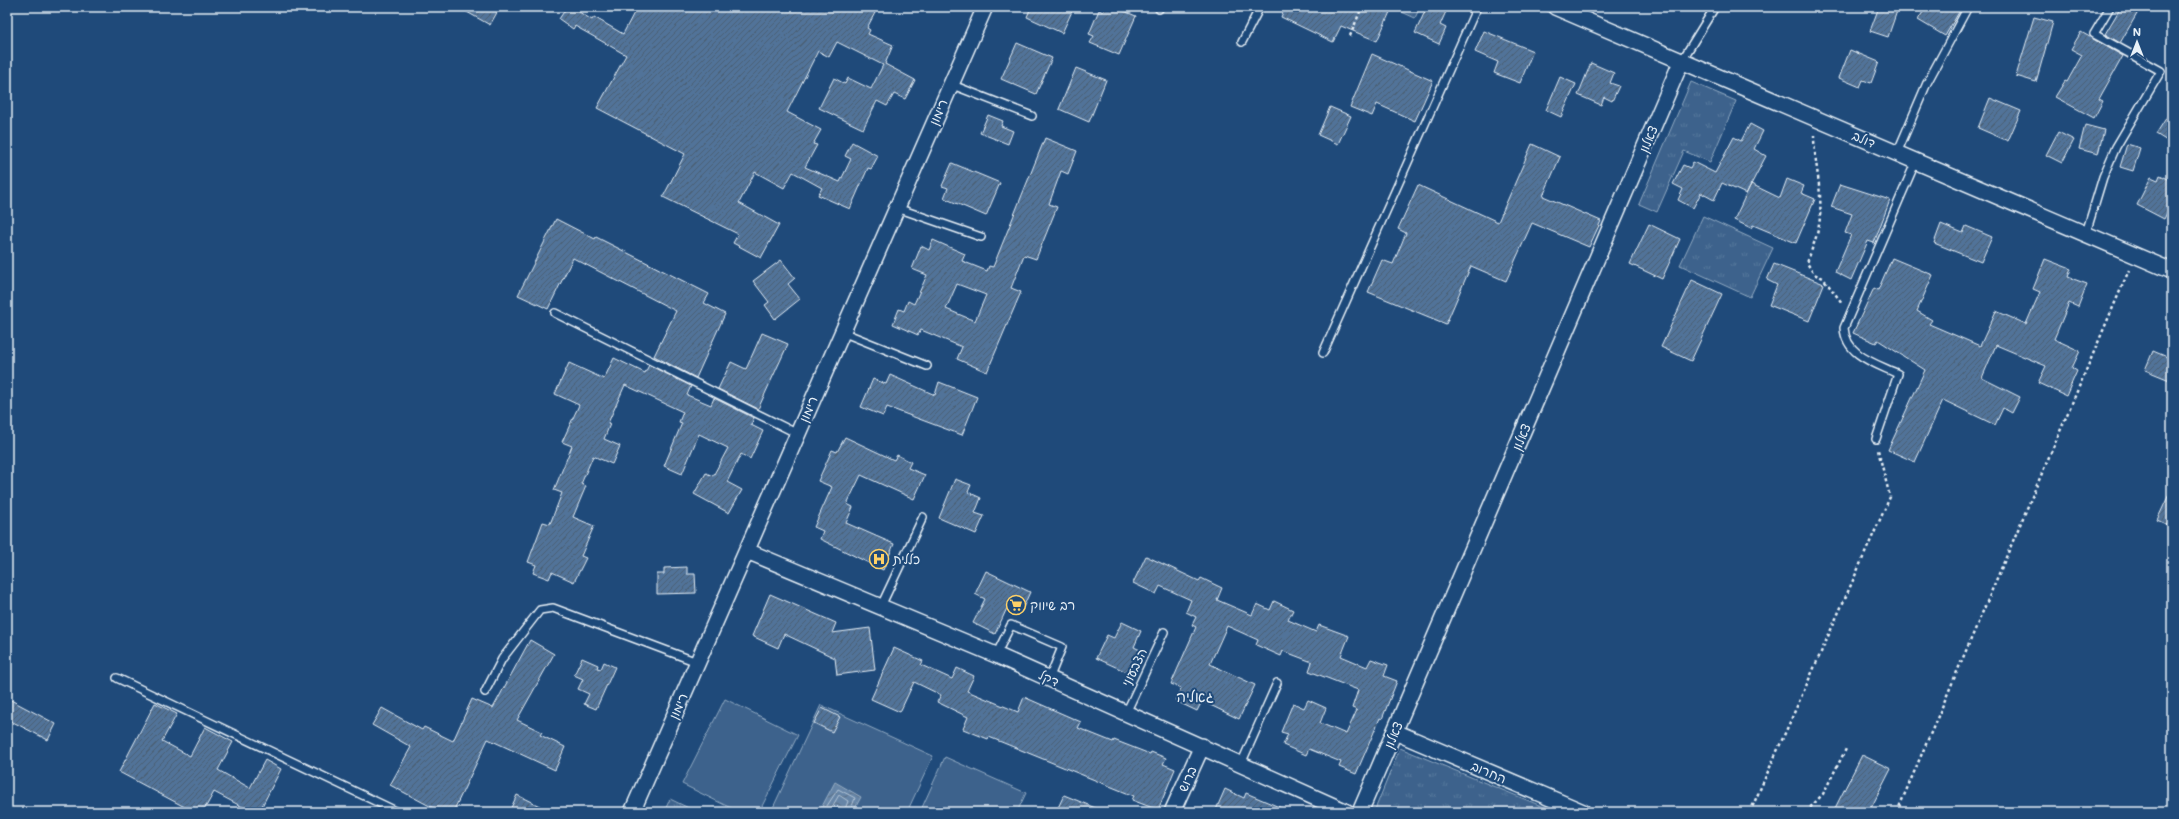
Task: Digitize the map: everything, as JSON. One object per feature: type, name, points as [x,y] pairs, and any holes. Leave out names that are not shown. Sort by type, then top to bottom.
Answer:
[{"type":"street","name":"רימון","points":[[632,812],[985,7]]},
{"type":"street","name":"דולב","points":[[1555,7],[2136,254],[2172,271]]},
{"type":"street","name":"צאלון","points":[[1360,812],[1682,62]]},
{"type":"street","name":"דקל","points":[[747,551],[996,655],[1347,812]]},
{"type":"street","name":"החרוב","points":[[1395,732],[1583,812]]},
{"type":"street","name":"ברוש","points":[[1172,812],[1202,746]]},
{"type":"lane","points":[[1242,42],[1260,7]]},
{"type":"lane","points":[[1323,353],[1477,7]]},
{"type":"lane","points":[[1682,62],[1715,7]]},
{"type":"lane","points":[[1896,153],[1927,83],[1968,7]]},
{"type":"lane","points":[[2086,233],[2104,177],[2116,147],[2160,71],[2094,34],[2110,7]]},
{"type":"lane","points":[[950,84],[1032,116]]},
{"type":"lane","points":[[1876,439],[1898,374],[1851,349],[1844,339],[1844,328],[1916,161]]},
{"type":"lane","points":[[897,208],[981,237]]},
{"type":"lane","points":[[555,313],[798,434]]},
{"type":"lane","points":[[842,332],[927,366]]},
{"type":"lane","points":[[880,606],[923,517]]},
{"type":"lane","points":[[485,692],[502,659],[540,610],[553,608],[698,662]]},
{"type":"lane","points":[[996,655],[1011,625],[1062,647],[1049,679]]},
{"type":"lane","name":"הצבעוני","points":[[1126,713],[1164,632]]},
{"type":"lane","points":[[117,678],[398,812]]},
{"type":"lane","points":[[1241,764],[1277,683]]},
{"type":"path","points":[[1350,36],[1362,7]]},
{"type":"path","points":[[1814,118],[1814,155],[1819,197],[1819,225],[1807,263],[1814,274],[1823,278],[1851,313]]},
{"type":"path","points":[[1897,812],[2136,254]]},
{"type":"path","points":[[1750,812],[1890,497],[1876,439]]},
{"type":"path","points":[[1806,812],[1823,794],[1846,749]]},
{"type":"green space","points":[[1391,7],[1420,7],[1415,18]]},
{"type":"green space","points":[[1691,82],[1736,101],[1710,162],[1684,151],[1657,212],[1639,204]]},
{"type":"green space","points":[[1703,216],[1773,248],[1750,297],[1680,265]]},
{"type":"green space","points":[[725,699],[798,735],[759,812],[739,812],[682,784]]},
{"type":"green space","points":[[821,705],[933,756],[907,812],[771,812]]},
{"type":"green space","points":[[1400,748],[1556,812],[1374,812]]},
{"type":"green space","points":[[945,757],[1026,793],[1017,812],[920,812]]},
{"type":"green space","points":[[670,799],[697,812],[664,812]]},
{"type":"water","points":[[835,782],[861,797],[853,812],[819,812]]},
{"type":"building","points":[[458,7],[500,7],[490,25]]},
{"type":"building","points":[[567,7],[571,7],[592,20],[594,17],[623,34],[637,7],[878,7],[867,28],[870,30],[868,34],[893,45],[885,64],[915,80],[905,99],[894,94],[887,106],[877,101],[863,129],[819,108],[834,78],[845,84],[848,78],[871,89],[883,65],[837,42],[829,57],[818,51],[787,112],[821,130],[813,144],[817,145],[805,167],[840,182],[851,159],[845,156],[852,142],[878,156],[871,169],[868,168],[850,209],[818,195],[822,188],[793,172],[784,188],[755,172],[739,203],[779,225],[761,258],[733,243],[738,234],[663,197],[685,154],[597,108],[626,55],[575,26],[573,29],[559,19]]},
{"type":"building","points":[[1031,7],[1074,7],[1062,33],[1027,17]]},
{"type":"building","points":[[1106,7],[1114,7],[1136,16],[1119,55],[1090,43],[1094,36],[1089,34],[1099,10],[1103,12]]},
{"type":"building","points":[[1285,7],[1376,7],[1390,12],[1377,41],[1341,26],[1333,42],[1281,17]]},
{"type":"building","points":[[1427,7],[1448,7],[1440,25],[1446,28],[1439,44],[1415,33]]},
{"type":"building","points":[[1879,7],[1897,11],[1888,37],[1870,31]]},
{"type":"building","points":[[1926,7],[1962,7],[1945,36],[1918,20]]},
{"type":"building","points":[[2121,7],[2141,7],[2120,43],[2105,34]]},
{"type":"building","points":[[2034,17],[2053,22],[2036,82],[2016,76]]},
{"type":"building","points":[[1484,31],[1533,51],[1520,83],[1494,73],[1498,62],[1475,52]]},
{"type":"building","points":[[2081,32],[2123,56],[2099,99],[2103,101],[2094,118],[2055,97],[2065,81],[2067,82],[2082,55],[2071,49]]},
{"type":"building","points":[[1017,43],[1052,58],[1036,94],[1001,79]]},
{"type":"building","points":[[1850,50],[1879,62],[1871,83],[1863,80],[1860,87],[1839,78]]},
{"type":"building","points":[[1372,54],[1433,81],[1415,121],[1377,104],[1372,116],[1350,107]]},
{"type":"building","points":[[1591,63],[1614,73],[1610,83],[1619,86],[1612,101],[1604,97],[1601,105],[1578,95]]},
{"type":"building","points":[[1076,68],[1106,80],[1089,122],[1059,109]]},
{"type":"building","points":[[1560,77],[1576,84],[1561,117],[1546,110]]},
{"type":"building","points":[[1990,98],[2021,111],[2008,141],[1978,128]]},
{"type":"building","points":[[1330,107],[1351,116],[1338,144],[1318,135]]},
{"type":"building","points":[[2172,109],[2172,144],[2156,134]]},
{"type":"building","points":[[988,115],[1003,121],[1001,126],[1013,131],[1008,144],[980,133]]},
{"type":"building","points":[[1750,124],[1763,131],[1754,149],[1766,156],[1746,194],[1722,183],[1714,200],[1701,193],[1693,208],[1678,200],[1683,189],[1673,184],[1683,165],[1690,168],[1693,162],[1715,173],[1734,137],[1741,141]]},
{"type":"building","points":[[2085,125],[2104,130],[2098,154],[2079,149]]},
{"type":"building","points":[[2058,132],[2074,140],[2062,163],[2046,155]]},
{"type":"building","points":[[1045,138],[1077,151],[1068,174],[1061,171],[1049,204],[1057,207],[1036,259],[1024,255],[1011,288],[1021,292],[987,372],[957,359],[962,347],[921,330],[918,335],[893,324],[899,309],[904,311],[908,301],[914,304],[927,275],[912,269],[921,246],[929,250],[933,240],[965,254],[962,261],[987,271],[989,266],[993,267]],"holes":[[[957,284],[986,295],[975,321],[946,309]]]},
{"type":"building","points":[[1532,144],[1560,157],[1543,196],[1601,221],[1589,247],[1532,223],[1506,281],[1471,266],[1446,324],[1368,292],[1382,260],[1393,264],[1406,233],[1398,229],[1418,185],[1498,222]]},
{"type":"building","points":[[2127,144],[2140,148],[2133,171],[2120,167]]},
{"type":"building","points":[[952,163],[1000,183],[986,216],[944,198],[948,188],[942,186]]},
{"type":"building","points":[[2160,175],[2172,181],[2172,203],[2164,219],[2137,205],[2151,177],[2158,180]]},
{"type":"building","points":[[1787,179],[1804,186],[1801,193],[1815,199],[1796,243],[1753,225],[1751,228],[1734,220],[1751,184],[1780,198]]},
{"type":"building","points":[[1840,184],[1890,200],[1874,243],[1868,241],[1851,280],[1835,272],[1851,235],[1845,233],[1852,214],[1831,207]]},
{"type":"building","points":[[556,219],[595,239],[596,237],[709,294],[704,303],[725,314],[696,378],[654,356],[676,311],[573,258],[548,309],[518,295]]},
{"type":"building","points":[[1649,224],[1680,239],[1662,279],[1630,264]]},
{"type":"building","points":[[1941,224],[1963,233],[1966,226],[1992,237],[1981,262],[1934,243]]},
{"type":"building","points":[[1892,258],[1933,275],[1917,311],[1932,320],[1929,324],[1980,346],[1996,311],[2026,324],[2040,292],[2033,289],[2045,259],[2071,269],[2068,277],[2087,284],[2078,307],[2069,303],[2054,339],[2080,351],[2072,368],[2077,371],[2066,396],[2038,383],[2046,366],[1996,345],[1982,378],[2020,397],[2012,413],[2003,408],[1995,425],[1943,400],[1915,462],[1888,450],[1925,370],[1878,340],[1876,343],[1853,333],[1874,288],[1878,290]]},
{"type":"building","points":[[781,260],[795,278],[788,284],[800,299],[775,319],[765,305],[769,302],[753,281]]},
{"type":"building","points":[[1774,264],[1824,284],[1809,321],[1769,305],[1777,285],[1767,280]]},
{"type":"building","points":[[1692,280],[1722,294],[1691,361],[1661,347]]},
{"type":"building","points":[[762,333],[788,344],[758,409],[718,389],[731,362],[746,369]]},
{"type":"building","points":[[2153,351],[2172,359],[2172,381],[2145,370]]},
{"type":"building","points":[[614,358],[645,373],[649,365],[691,386],[687,395],[711,405],[714,398],[754,418],[751,425],[763,431],[750,459],[741,454],[727,482],[742,490],[729,513],[694,494],[706,473],[713,476],[728,448],[699,434],[682,474],[664,466],[682,423],[679,422],[683,412],[625,385],[608,423],[610,424],[604,439],[620,446],[612,464],[593,456],[581,484],[586,486],[573,517],[594,526],[581,556],[586,558],[574,582],[552,572],[549,579],[533,573],[536,565],[528,562],[543,522],[550,524],[562,493],[554,490],[572,446],[562,442],[579,405],[555,394],[569,363],[604,379]]},
{"type":"building","points":[[890,375],[935,395],[939,382],[977,397],[962,435],[887,407],[883,416],[861,407],[873,379],[886,384]]},
{"type":"building","points":[[845,437],[894,460],[897,455],[911,462],[908,468],[925,475],[914,499],[861,475],[847,504],[853,507],[846,523],[894,544],[883,570],[820,539],[823,531],[814,527],[832,487],[818,481],[832,450],[837,452]]},
{"type":"building","points":[[955,479],[971,485],[968,492],[981,498],[975,513],[984,516],[976,534],[939,518]]},
{"type":"building","points":[[2172,488],[2172,527],[2157,520]]},
{"type":"building","points":[[1146,556],[1199,581],[1201,578],[1222,588],[1217,600],[1252,615],[1257,604],[1270,610],[1274,601],[1293,610],[1288,620],[1316,632],[1319,625],[1349,636],[1341,656],[1367,667],[1371,659],[1388,665],[1384,676],[1397,681],[1382,719],[1380,718],[1356,774],[1339,767],[1341,762],[1309,749],[1306,755],[1283,745],[1288,734],[1281,732],[1293,703],[1304,708],[1308,700],[1326,708],[1320,723],[1346,734],[1357,710],[1352,708],[1358,690],[1309,671],[1312,662],[1283,651],[1281,656],[1256,645],[1258,640],[1227,626],[1210,664],[1255,685],[1239,719],[1202,701],[1197,711],[1176,701],[1181,688],[1171,684],[1196,627],[1192,625],[1196,617],[1186,612],[1191,600],[1160,586],[1156,594],[1133,583]]},
{"type":"building","points":[[687,567],[687,574],[695,574],[696,593],[657,594],[657,574],[664,574],[664,568]]},
{"type":"building","points":[[986,571],[1030,592],[1021,612],[1008,606],[995,634],[973,623],[985,599],[975,594]]},
{"type":"building","points":[[770,594],[836,623],[832,633],[870,628],[875,670],[837,675],[835,658],[784,634],[778,648],[752,636]]},
{"type":"building","points":[[1122,622],[1141,631],[1134,647],[1142,651],[1131,674],[1096,658],[1107,635],[1114,638]]},
{"type":"building","points":[[530,640],[554,654],[517,720],[542,732],[540,735],[565,747],[555,770],[488,739],[453,812],[441,812],[390,785],[411,747],[372,725],[382,708],[422,730],[424,727],[453,741],[472,699],[493,708]]},
{"type":"building","points":[[894,648],[923,661],[921,665],[952,679],[957,668],[974,676],[967,691],[1018,712],[1024,697],[1081,722],[1078,728],[1113,742],[1114,740],[1150,754],[1151,752],[1166,758],[1163,764],[1175,769],[1158,810],[1132,800],[1134,796],[989,737],[988,739],[963,729],[968,717],[937,702],[941,695],[914,682],[900,712],[871,699]]},
{"type":"building","points":[[582,658],[598,665],[597,668],[601,669],[604,662],[615,667],[596,709],[584,704],[589,694],[578,689],[583,679],[574,675]]},
{"type":"building","points":[[7,698],[56,724],[48,740],[7,719]]},
{"type":"building","points":[[155,703],[177,714],[162,741],[190,756],[205,727],[233,742],[218,770],[250,788],[265,760],[281,769],[259,812],[252,812],[214,792],[203,812],[194,812],[119,772]]},
{"type":"building","points":[[822,708],[840,717],[832,732],[814,723]]},
{"type":"building","points":[[1862,755],[1891,769],[1869,812],[1833,812]]},
{"type":"building","points":[[1225,789],[1244,798],[1246,793],[1291,812],[1215,812]]},
{"type":"building","points":[[517,795],[552,812],[509,812]]},
{"type":"building","points":[[1064,795],[1105,812],[1056,812]]},
{"type":"place","name":"כללית","points":[[879,559]]},
{"type":"place","name":"רב שיווק","points":[[1016,605]]},
{"type":"district","name":"גאליה","points":[[1195,697]]}]
